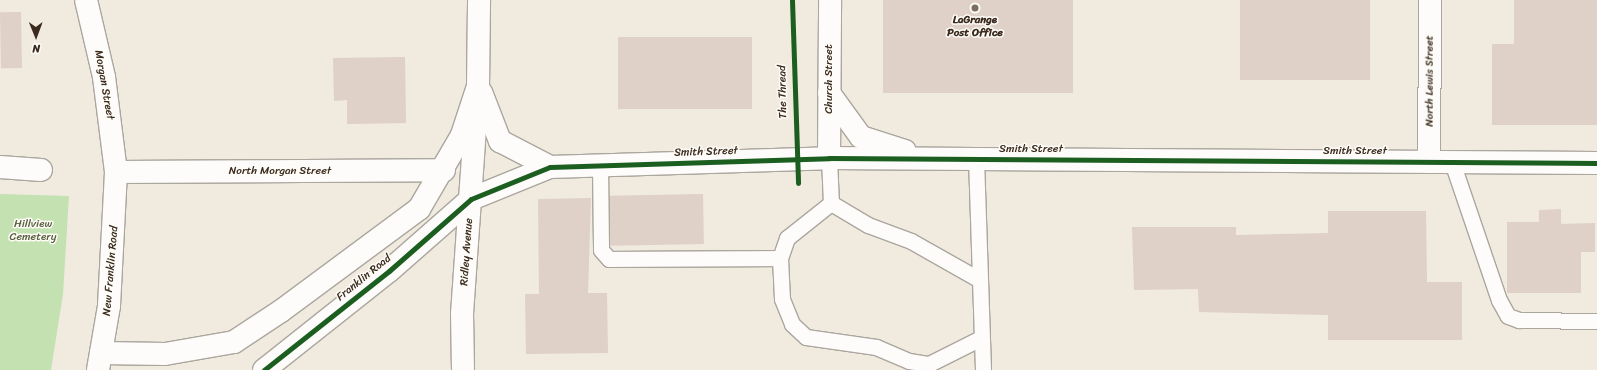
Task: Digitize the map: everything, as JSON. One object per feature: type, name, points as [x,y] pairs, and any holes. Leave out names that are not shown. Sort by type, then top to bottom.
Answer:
[{"type":"main road","name":"Morgan Street","points":[[86,0],[104,77],[116,172]]},
{"type":"main road","name":"Ridley Avenue","points":[[463,370],[462,314],[478,86],[479,0]]},
{"type":"main road","name":"Church Street","points":[[829,158],[830,0]]},
{"type":"main road","name":"North Lewis Street","points":[[1429,162],[1430,0]]},
{"type":"main road","name":"Ridley Avenue","points":[[478,86],[500,141],[550,167]]},
{"type":"main road","name":"Ridley Avenue","points":[[444,170],[462,136],[478,86]]},
{"type":"main road","name":"Smith Street","points":[[829,94],[861,137],[928,158]]},
{"type":"main road","name":"Smith Street","points":[[471,199],[550,167],[829,158],[1597,163]]},
{"type":"main road","points":[[0,167],[41,170]]},
{"type":"main road","name":"North Morgan Street","points":[[116,172],[444,170]]},
{"type":"main road","name":"Franklin Road","points":[[99,362],[165,354],[234,342],[281,311],[419,209],[444,170]]},
{"type":"main road","name":"New Franklin Road","points":[[99,362],[110,291],[116,172]]},
{"type":"main road","name":"Franklin Road","points":[[265,369],[389,271],[471,199]]},
{"type":"lane","points":[[829,158],[831,203]]},
{"type":"lane","points":[[976,158],[983,370]]},
{"type":"lane","points":[[1452,162],[1499,300],[1508,316],[1519,320],[1597,321]]},
{"type":"lane","points":[[600,166],[601,250],[609,259],[780,258]]},
{"type":"lane","points":[[831,203],[787,238],[780,258],[782,299],[792,324],[806,337],[876,348],[913,366],[929,364],[981,338]]},
{"type":"lane","points":[[831,203],[868,225],[911,241],[980,280]]},
{"type":"green space","name":"Hillview Cemetery","points":[[0,194],[69,196],[63,294],[51,370],[0,370]]},
{"type":"building","points":[[883,0],[1073,0],[1073,93],[883,93]]},
{"type":"building","points":[[1240,0],[1370,0],[1370,80],[1240,80]]},
{"type":"building","points":[[1514,0],[1597,0],[1597,125],[1492,125],[1492,44],[1514,44]]},
{"type":"building","points":[[0,12],[21,12],[22,68],[1,68]]},
{"type":"building","points":[[618,37],[752,37],[752,109],[618,109]]},
{"type":"building","points":[[405,57],[406,123],[347,124],[347,100],[334,101],[333,58]]},
{"type":"building","points":[[703,194],[704,244],[610,246],[609,196]]},
{"type":"building","points":[[591,198],[588,293],[607,293],[608,353],[526,354],[525,294],[539,294],[538,199]]},
{"type":"building","points":[[1561,209],[1561,224],[1595,223],[1595,252],[1581,252],[1581,293],[1507,293],[1507,222],[1539,222],[1539,210]]},
{"type":"building","points":[[1328,211],[1426,211],[1427,282],[1462,282],[1462,340],[1328,340],[1328,315],[1199,312],[1198,289],[1134,290],[1132,227],[1236,227],[1236,235],[1328,233]]},
{"type":"cycle path","name":"The Thread","points":[[792,0],[798,183]]},
{"type":"cycle path","points":[[264,370],[389,271],[471,199],[550,167],[829,158],[1597,163]]},
{"type":"place","name":"LaGrange Post Office","points":[[975,8]]}]
